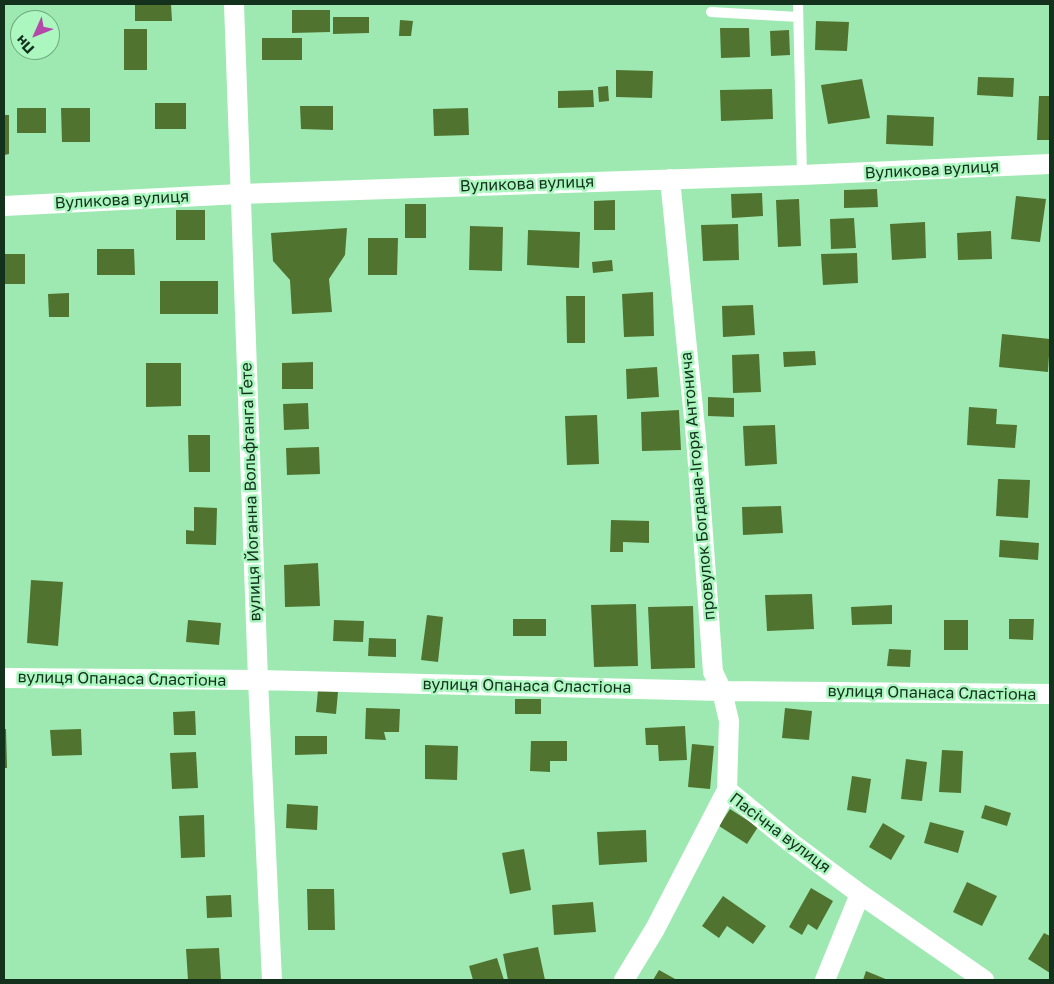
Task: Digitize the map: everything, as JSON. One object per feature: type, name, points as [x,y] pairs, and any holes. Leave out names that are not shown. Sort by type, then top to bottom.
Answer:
[{"type":"street","name":"вулиця Йоганна Вольфганга Ґете","points":[[234,4],[258,680],[272,980]]},
{"type":"street","name":"Вуликова вулиця","points":[[4,206],[240,194],[802,175],[1050,164]]},
{"type":"street","name":"провулок Богдана-Ігоря Антонича","points":[[670,179],[696,438],[713,672],[722,691],[729,721],[727,790]]},
{"type":"street","name":"вулиця Опанаса Сластіона","points":[[4,678],[258,680],[722,691],[1050,694]]},
{"type":"street","name":"Пасічна вулиця","points":[[624,980],[655,929],[727,790],[790,842],[860,894],[984,980]]},
{"type":"street","points":[[825,980],[860,894]]},
{"type":"lane","points":[[798,4],[802,175]]},
{"type":"lane","points":[[711,12],[798,17]]},
{"type":"building","points":[[135,4],[171,4],[172,21],[135,21]]},
{"type":"building","points":[[292,10],[330,10],[330,32],[292,33]]},
{"type":"building","points":[[333,17],[369,17],[369,33],[333,34]]},
{"type":"building","points":[[400,20],[413,21],[411,36],[399,36]]},
{"type":"building","points":[[816,21],[849,22],[847,51],[815,50]]},
{"type":"building","points":[[720,28],[749,28],[750,57],[721,58]]},
{"type":"building","points":[[124,29],[147,29],[147,70],[124,70]]},
{"type":"building","points":[[789,30],[790,55],[771,56],[770,31]]},
{"type":"building","points":[[262,38],[302,38],[302,60],[262,60]]},
{"type":"building","points":[[616,70],[653,71],[652,98],[616,97]]},
{"type":"building","points":[[978,77],[1014,78],[1013,97],[977,95]]},
{"type":"building","points":[[862,79],[870,118],[828,124],[821,85]]},
{"type":"building","points":[[608,86],[609,101],[599,102],[598,87]]},
{"type":"building","points":[[772,89],[773,119],[721,121],[720,90]]},
{"type":"building","points":[[593,90],[594,107],[558,108],[558,91]]},
{"type":"building","points":[[1039,96],[1050,96],[1050,140],[1037,140]]},
{"type":"building","points":[[155,103],[186,103],[186,129],[155,129]]},
{"type":"building","points":[[300,106],[333,106],[333,130],[301,129]]},
{"type":"building","points":[[17,108],[46,108],[46,133],[17,133]]},
{"type":"building","points":[[61,108],[90,108],[90,142],[62,142]]},
{"type":"building","points":[[468,108],[469,135],[434,136],[433,109]]},
{"type":"building","points":[[4,115],[9,115],[9,154],[4,155]]},
{"type":"building","points":[[887,115],[934,117],[933,146],[886,144]]},
{"type":"building","points":[[877,189],[878,207],[844,208],[844,190]]},
{"type":"building","points":[[762,193],[763,216],[732,218],[731,194]]},
{"type":"building","points":[[1016,196],[1046,199],[1040,242],[1011,239]]},
{"type":"building","points":[[799,199],[801,246],[778,247],[776,200]]},
{"type":"building","points":[[615,200],[615,230],[594,230],[594,201]]},
{"type":"building","points":[[405,204],[426,204],[426,238],[405,238]]},
{"type":"building","points":[[176,210],[205,210],[205,240],[176,240]]},
{"type":"building","points":[[854,218],[856,248],[831,249],[830,219]]},
{"type":"building","points":[[925,222],[926,258],[892,260],[890,224]]},
{"type":"building","points":[[738,224],[739,260],[703,261],[701,225]]},
{"type":"building","points":[[470,226],[503,227],[502,271],[469,270]]},
{"type":"building","points":[[347,228],[345,255],[329,279],[332,312],[292,314],[290,280],[273,261],[271,233]]},
{"type":"building","points":[[528,230],[580,232],[579,268],[527,265]]},
{"type":"building","points":[[991,231],[992,259],[958,260],[957,233]]},
{"type":"building","points":[[368,238],[398,238],[397,275],[368,275]]},
{"type":"building","points":[[97,249],[134,249],[135,275],[97,275]]},
{"type":"building","points":[[857,253],[858,283],[823,285],[821,254]]},
{"type":"building","points":[[4,254],[25,254],[25,284],[4,284]]},
{"type":"building","points":[[612,260],[613,271],[593,273],[592,262]]},
{"type":"building","points":[[160,281],[218,281],[218,314],[160,314]]},
{"type":"building","points":[[653,292],[654,336],[624,337],[622,294]]},
{"type":"building","points":[[69,293],[69,317],[49,317],[48,294]]},
{"type":"building","points":[[566,296],[585,296],[585,343],[567,343]]},
{"type":"building","points":[[753,305],[755,335],[723,337],[722,306]]},
{"type":"building","points":[[1002,334],[1050,339],[1048,372],[999,367]]},
{"type":"building","points":[[815,351],[816,365],[784,367],[783,352]]},
{"type":"building","points":[[759,354],[761,392],[733,393],[732,355]]},
{"type":"building","points":[[313,362],[313,389],[282,389],[282,363]]},
{"type":"building","points":[[146,363],[181,363],[181,406],[146,407]]},
{"type":"building","points":[[657,367],[659,397],[627,399],[626,369]]},
{"type":"building","points":[[708,397],[734,398],[734,417],[708,416]]},
{"type":"building","points":[[308,403],[309,429],[284,430],[283,404]]},
{"type":"building","points":[[969,407],[997,409],[996,424],[1017,425],[1015,448],[967,445]]},
{"type":"building","points":[[679,410],[681,450],[642,451],[641,412]]},
{"type":"building","points":[[597,415],[599,464],[567,465],[565,416]]},
{"type":"building","points":[[775,425],[777,464],[745,466],[743,426]]},
{"type":"building","points":[[188,435],[210,435],[210,472],[189,472]]},
{"type":"building","points":[[319,447],[320,474],[287,475],[286,448]]},
{"type":"building","points":[[998,479],[1030,480],[1028,518],[996,516]]},
{"type":"building","points":[[781,506],[783,533],[743,535],[742,507]]},
{"type":"building","points":[[194,507],[217,508],[216,545],[186,544],[186,530],[194,531]]},
{"type":"building","points":[[611,520],[649,521],[649,543],[623,542],[623,552],[610,552]]},
{"type":"building","points":[[1000,540],[1039,543],[1038,560],[999,557]]},
{"type":"building","points":[[318,563],[320,606],[285,607],[284,565]]},
{"type":"building","points":[[31,580],[63,582],[58,646],[27,643]]},
{"type":"building","points":[[812,594],[814,629],[767,631],[765,595]]},
{"type":"building","points":[[636,604],[638,666],[594,667],[591,605]]},
{"type":"building","points":[[892,605],[892,624],[852,625],[851,607]]},
{"type":"building","points":[[693,606],[695,668],[651,669],[648,607]]},
{"type":"building","points":[[427,615],[443,617],[438,662],[421,660]]},
{"type":"building","points":[[513,619],[546,619],[546,636],[513,636]]},
{"type":"building","points":[[1009,619],[1034,619],[1033,640],[1009,639]]},
{"type":"building","points":[[188,620],[221,623],[219,645],[186,642]]},
{"type":"building","points":[[334,620],[364,621],[363,642],[333,641]]},
{"type":"building","points":[[944,620],[968,620],[968,650],[944,650]]},
{"type":"building","points":[[369,638],[396,639],[396,657],[368,656]]},
{"type":"building","points":[[889,649],[911,650],[910,667],[887,666]]},
{"type":"building","points":[[318,690],[338,692],[336,714],[316,712]]},
{"type":"building","points":[[515,699],[541,699],[541,714],[515,714]]},
{"type":"building","points":[[366,708],[400,709],[399,732],[384,732],[386,740],[365,739]]},
{"type":"building","points":[[785,708],[812,711],[809,740],[782,738]]},
{"type":"building","points":[[195,711],[196,735],[174,735],[173,712]]},
{"type":"building","points":[[685,726],[687,760],[659,761],[658,745],[646,745],[645,728]]},
{"type":"building","points":[[4,729],[6,729],[7,768],[4,768]]},
{"type":"building","points":[[81,729],[82,755],[52,756],[50,730]]},
{"type":"building","points":[[295,736],[327,736],[327,754],[295,755]]},
{"type":"building","points":[[531,741],[567,741],[567,761],[550,761],[550,772],[530,771]]},
{"type":"building","points":[[692,744],[714,746],[710,789],[688,787]]},
{"type":"building","points":[[425,745],[458,746],[457,780],[425,779]]},
{"type":"building","points":[[942,750],[963,751],[961,793],[939,792]]},
{"type":"building","points":[[196,752],[198,788],[172,789],[170,753]]},
{"type":"building","points":[[906,759],[927,762],[922,801],[901,799]]},
{"type":"building","points":[[852,776],[871,779],[866,813],[847,810]]},
{"type":"building","points":[[287,804],[318,806],[317,830],[286,828]]},
{"type":"building","points":[[985,805],[1011,813],[1007,826],[981,818]]},
{"type":"building","points":[[730,809],[758,827],[747,844],[719,826]]},
{"type":"building","points":[[204,815],[205,857],[181,858],[179,816]]},
{"type":"building","points":[[930,822],[964,831],[958,853],[924,843]]},
{"type":"building","points":[[883,823],[905,836],[891,860],[869,847]]},
{"type":"building","points":[[646,830],[647,862],[599,865],[597,832]]},
{"type":"building","points":[[524,849],[531,890],[510,894],[502,853]]},
{"type":"building","points":[[967,882],[997,896],[982,926],[953,912]]},
{"type":"building","points":[[811,888],[833,901],[817,930],[808,924],[802,935],[789,927]]},
{"type":"building","points":[[307,889],[334,889],[335,930],[308,930]]},
{"type":"building","points":[[231,895],[232,917],[207,918],[206,896]]},
{"type":"building","points":[[723,896],[766,926],[753,944],[727,926],[719,938],[702,926]]},
{"type":"building","points":[[593,902],[596,932],[554,935],[552,905]]},
{"type":"building","points":[[1044,933],[1050,936],[1050,973],[1028,959]]},
{"type":"building","points":[[538,947],[545,980],[508,980],[503,954]]},
{"type":"building","points":[[219,948],[221,980],[188,980],[186,949]]},
{"type":"building","points":[[497,958],[504,980],[473,980],[469,966]]},
{"type":"building","points":[[659,970],[677,980],[653,980]]},
{"type":"building","points":[[866,971],[888,980],[863,980]]}]
